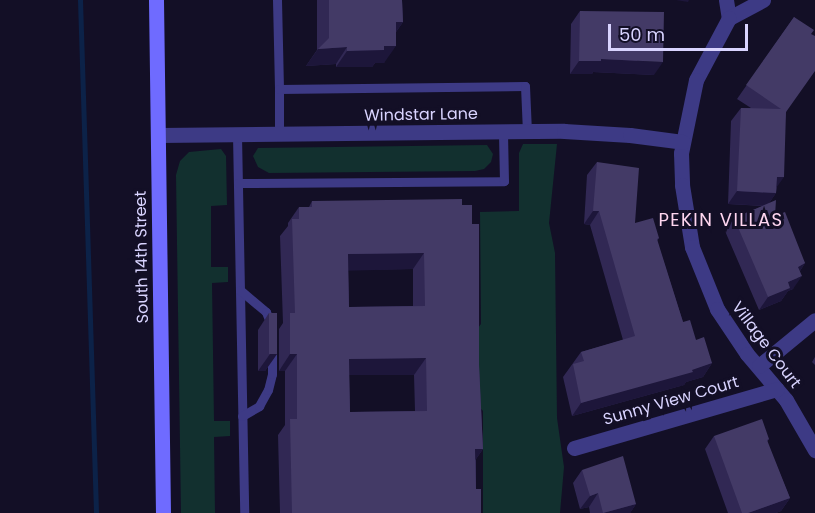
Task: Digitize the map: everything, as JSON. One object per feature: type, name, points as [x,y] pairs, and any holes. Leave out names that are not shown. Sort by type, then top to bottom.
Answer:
[{"type":"main road","name":"South 14th Street","points":[[156,0],[163,513]]},
{"type":"street","points":[[726,0],[729,18],[763,0]]},
{"type":"street","name":"Village Court","points":[[729,18],[696,80],[683,142],[682,185],[692,247],[717,309],[799,419],[815,450]]},
{"type":"street","name":"Windstar Lane","points":[[159,135],[594,131],[683,142]]},
{"type":"street","points":[[759,366],[815,320]]},
{"type":"street","name":"Sunny View Court","points":[[574,448],[777,389]]},
{"type":"lane","points":[[278,0],[279,135]]},
{"type":"lane","points":[[279,89],[525,86],[527,131]]},
{"type":"lane","points":[[238,183],[504,181],[503,132]]},
{"type":"lane","points":[[237,135],[244,513]]},
{"type":"lane","points":[[240,290],[266,312],[272,327],[272,374],[268,390],[259,406],[242,416]]},
{"type":"green space","points":[[523,144],[557,144],[549,223],[555,253],[557,418],[564,467],[560,513],[483,513],[483,411],[475,402],[474,333],[481,324],[480,212],[519,211],[519,153]]},
{"type":"green space","points":[[487,145],[493,154],[491,162],[484,169],[475,171],[269,173],[258,167],[253,156],[258,148]]},
{"type":"green space","points":[[221,149],[226,156],[227,205],[211,206],[211,267],[228,267],[228,282],[212,283],[214,421],[230,421],[230,436],[214,437],[215,513],[181,513],[176,175],[180,161],[189,152]]},
{"type":"building","points":[[329,0],[402,0],[403,22],[396,22],[396,46],[384,46],[384,50],[347,51],[347,47],[318,49],[329,38]]},
{"type":"building","points":[[580,11],[664,12],[663,62],[601,59],[601,61],[579,61]]},
{"type":"building","points":[[794,17],[814,30],[811,34],[815,36],[815,71],[786,112],[784,177],[777,177],[776,193],[737,191],[741,108],[781,109],[746,85]]},
{"type":"building","points":[[597,162],[639,168],[635,223],[653,218],[659,238],[657,239],[683,322],[690,320],[696,340],[704,337],[712,363],[692,370],[693,372],[581,403],[573,364],[584,361],[581,352],[635,336],[599,211],[593,211]]},
{"type":"building","points":[[462,199],[462,205],[472,205],[472,224],[479,224],[479,364],[483,449],[475,449],[476,489],[481,489],[481,513],[292,513],[290,419],[297,419],[297,354],[290,354],[290,313],[295,313],[292,219],[299,219],[299,207],[312,207],[312,201]],"holes":[[[424,253],[425,306],[349,307],[348,254]],[[426,358],[427,411],[350,412],[349,359]]]},
{"type":"building","points":[[776,200],[775,216],[785,212],[805,263],[798,267],[802,276],[788,282],[790,288],[768,297],[734,218]]},
{"type":"building","points":[[269,313],[277,313],[277,354],[269,354]]},
{"type":"building","points":[[762,419],[769,439],[767,440],[790,498],[742,513],[714,436]]},
{"type":"building","points":[[623,456],[636,504],[603,513],[598,493],[590,496],[582,470]]},
{"type":"waterway","points":[[80,0],[96,513]]},
{"type":"district","name":"PEKIN VILLAS","points":[[721,220]]}]
